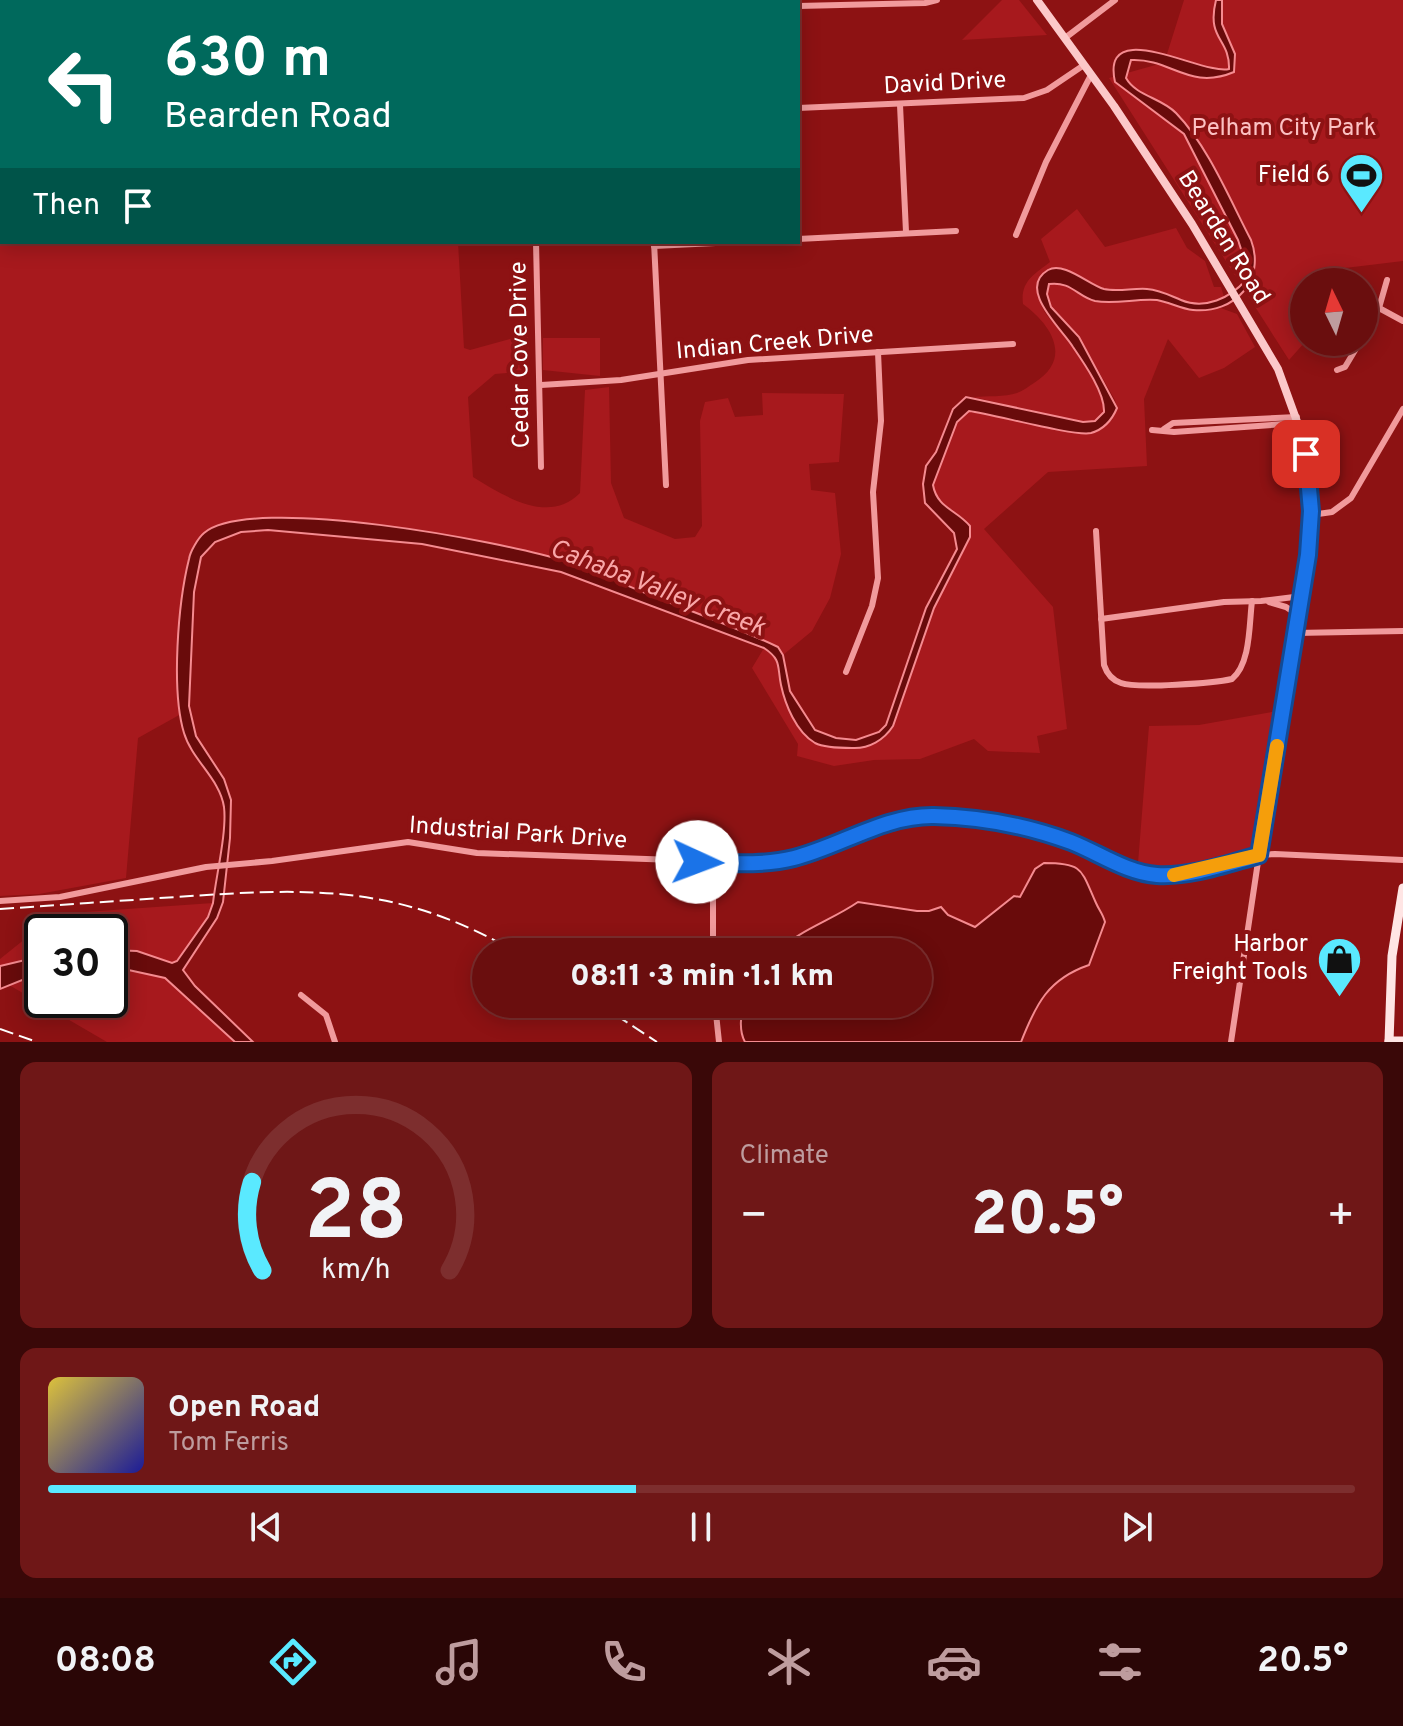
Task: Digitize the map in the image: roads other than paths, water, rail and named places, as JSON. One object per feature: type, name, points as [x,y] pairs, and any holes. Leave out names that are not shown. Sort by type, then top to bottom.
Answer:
[{"type":"main road","points":[[1403,888],[1392,956],[1389,1042],[1403,1041]]},
{"type":"street","points":[[800,6],[925,3],[937,0]]},
{"type":"street","name":"Bearden Road","points":[[1037,0],[1165,180],[1278,369],[1298,420],[1310,484],[1311,515],[1302,596],[1259,855]]},
{"type":"street","points":[[1065,38],[1115,0]]},
{"type":"street","name":"David Drive","points":[[800,108],[1024,98],[1047,90],[1084,65]]},
{"type":"street","points":[[1016,235],[1046,162],[1091,75]]},
{"type":"street","points":[[900,105],[906,232]]},
{"type":"street","points":[[800,239],[956,231]]},
{"type":"street","name":"Cedar Cove Drive","points":[[536,244],[541,467]]},
{"type":"street","points":[[654,244],[666,485]]},
{"type":"street","points":[[1387,280],[1379,308],[1403,321]]},
{"type":"street","name":"Indian Creek Drive","points":[[541,385],[621,380],[748,360],[1013,344]]},
{"type":"street","points":[[846,672],[874,599],[878,578],[873,492],[881,421],[878,352]]},
{"type":"street","points":[[1337,370],[1345,367],[1352,356]]},
{"type":"street","points":[[1311,515],[1332,512],[1351,498],[1403,409]]},
{"type":"street","points":[[1152,430],[1164,429],[1173,423],[1298,420]]},
{"type":"street","points":[[1096,531],[1104,665],[1112,678],[1131,685],[1232,679],[1242,667],[1252,601]]},
{"type":"street","points":[[1101,619],[1210,603],[1302,596]]},
{"type":"street","points":[[1261,601],[1280,605],[1298,615]]},
{"type":"street","points":[[1295,633],[1403,631]]},
{"type":"street","points":[[1106,685],[1112,678]]},
{"type":"street","name":"Industrial Park Drive","points":[[0,901],[60,897],[206,867],[408,842],[477,853],[757,863],[791,859],[888,823],[933,816],[985,821],[1046,834],[1155,875],[1191,872],[1259,855],[1403,860]]},
{"type":"street","points":[[1231,1042],[1259,855]]},
{"type":"street","points":[[713,863],[713,938]]},
{"type":"street","points":[[301,995],[326,1015],[335,1042]]},
{"type":"street","points":[[716,1018],[719,1042]]},
{"type":"railway","points":[[0,909],[224,894],[310,892],[391,902],[431,913],[490,938]]},
{"type":"railway","points":[[620,1018],[657,1042]]},
{"type":"railway","points":[[0,1029],[37,1042]]},
{"type":"place","name":"Field 6","points":[[1361,215]]},
{"type":"place","name":"Harbor Freight Tools","points":[[1339,998]]},
{"type":"park label","name":"Pelham City Park","points":[[1284,129]]},
{"type":"water label","name":"Cahaba Valley Creek","points":[[657,589]]}]
